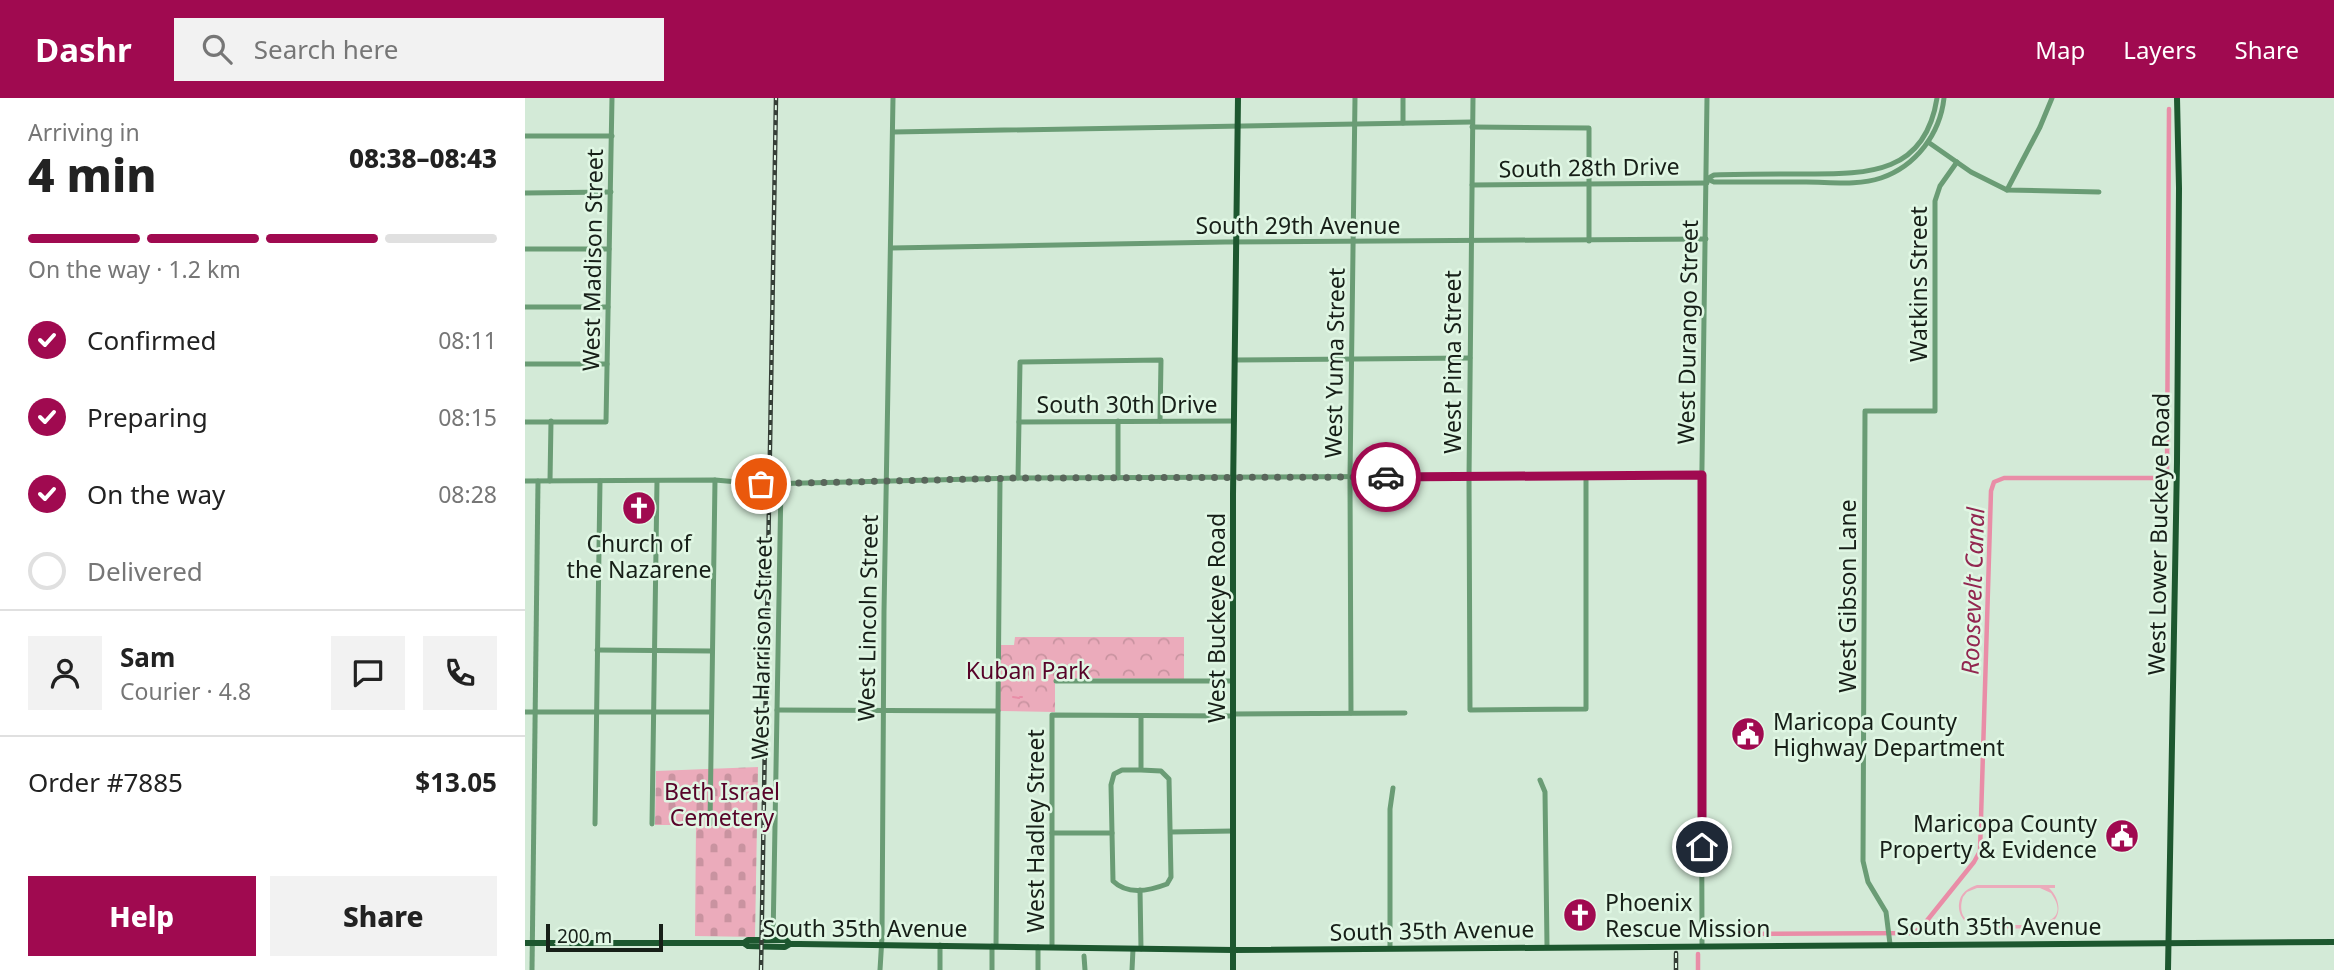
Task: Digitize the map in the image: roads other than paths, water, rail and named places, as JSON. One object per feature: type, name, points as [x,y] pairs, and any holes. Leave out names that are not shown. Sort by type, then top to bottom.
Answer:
[{"type":"main road","name":"West Buckeye Road","points":[[1233,970],[1233,478],[1238,98]]},
{"type":"main road","name":"West Lower Buckeye Road","points":[[2168,970],[2177,462],[2177,98]]},
{"type":"main road","name":"South 35th Avenue","points":[[529,943],[744,943],[748,946],[773,947],[790,944],[1233,950],[1702,945],[1890,937],[2168,944],[2334,942]]},
{"type":"main road","points":[[744,943],[748,940],[786,940],[790,944]]},
{"type":"street","name":"West Madison Street","points":[[551,421],[606,422],[612,98]]},
{"type":"street","name":"West Lincoln Street","points":[[880,970],[893,98]]},
{"type":"street","name":"West Yuma Street","points":[[1351,713],[1350,477],[1355,98]]},
{"type":"street","points":[[1403,98],[1403,123]]},
{"type":"street","name":"West Pima Street","points":[[1473,98],[1469,710],[1586,709],[1586,475]]},
{"type":"street","name":"West Durango Street","points":[[1702,945],[1702,475],[1707,98]]},
{"type":"street","points":[[1707,181],[1714,175],[1866,173],[1882,169],[1898,161],[1923,138],[1933,118],[1937,98]]},
{"type":"street","points":[[1707,181],[1873,180],[1895,172],[1929,142],[1940,119],[1944,98]]},
{"type":"street","points":[[2007,190],[2052,98]]},
{"type":"street","points":[[893,132],[1403,123],[1589,128],[1589,241]]},
{"type":"street","points":[[525,135],[612,136]]},
{"type":"street","points":[[1923,138],[1981,177],[2007,190],[2099,192]]},
{"type":"street","name":"Watkins Street","points":[[1865,411],[1935,411],[1935,201],[1940,187],[1957,162]]},
{"type":"street","name":"South 28th Drive","points":[[1472,185],[1707,181]]},
{"type":"street","points":[[525,193],[611,192]]},
{"type":"street","name":"South 29th Avenue","points":[[891,248],[1706,239]]},
{"type":"street","points":[[525,249],[610,249]]},
{"type":"street","points":[[525,307],[608,307]]},
{"type":"street","points":[[1235,360],[1470,358]]},
{"type":"street","points":[[1018,478],[1020,362],[1161,360],[1160,421]]},
{"type":"street","points":[[525,364],[607,364]]},
{"type":"street","name":"West Gibson Lane","points":[[1865,411],[1863,861],[1868,882],[1886,912],[1890,937]]},
{"type":"street","points":[[525,422],[551,421],[550,481]]},
{"type":"street","points":[[1118,421],[1118,478]]},
{"type":"street","name":"South 30th Drive","points":[[1019,422],[1234,421]]},
{"type":"street","points":[[525,481],[781,482],[1018,478],[1702,475]]},
{"type":"street","points":[[711,824],[715,480]]},
{"type":"street","points":[[992,970],[1000,480]]},
{"type":"street","points":[[532,970],[529,943],[538,481]]},
{"type":"street","points":[[595,824],[600,481]]},
{"type":"street","points":[[652,824],[657,481]]},
{"type":"street","name":"West Harrison Street","points":[[773,940],[781,482]]},
{"type":"street","points":[[597,650],[712,651]]},
{"type":"street","points":[[1056,681],[1233,681]]},
{"type":"street","points":[[777,710],[998,711]]},
{"type":"street","points":[[525,712],[711,712]]},
{"type":"street","points":[[1141,770],[1141,716],[1405,713]]},
{"type":"street","name":"West Hadley Street","points":[[1052,947],[1052,715],[1141,716]]},
{"type":"street","points":[[1122,770],[1141,770],[1161,771],[1169,779],[1171,877],[1167,884],[1140,890],[1121,888],[1113,881],[1111,786],[1114,774],[1122,770]]},
{"type":"street","points":[[1540,780],[1545,792],[1547,946]]},
{"type":"street","points":[[1390,948],[1390,808],[1393,788]]},
{"type":"street","points":[[1171,832],[1233,831]]},
{"type":"street","points":[[1052,834],[1112,833]]},
{"type":"street","points":[[1132,970],[1137,948],[1140,890]]},
{"type":"street","points":[[940,945],[940,970]]},
{"type":"street","name":"West Hadley Street","points":[[1038,947],[1038,970]]},
{"type":"street","points":[[1084,956],[1085,970]]},
{"type":"waterway","name":"Roosevelt Canal","points":[[1713,934],[1913,933],[1921,928],[1974,862],[1980,851],[1991,491],[1994,482],[2004,478],[2161,478],[2167,472],[2169,109]]},
{"type":"waterway","points":[[1013,697],[1019,698]]},
{"type":"waterway","name":"Roosevelt Canal","points":[[1698,954],[1698,970]]},
{"type":"railway","points":[[761,970],[776,98]]},
{"type":"railway","points":[[1676,953],[1676,970]]},
{"type":"place","name":"Church of the Nazarene","points":[[639,508]]},
{"type":"place","name":"Maricopa County Highway Department","points":[[1748,734]]},
{"type":"place","name":"Maricopa County Property & Evidence","points":[[2122,836]]},
{"type":"place","name":"Phoenix Rescue Mission","points":[[1580,915]]},
{"type":"park label","name":"Kuban Park","points":[[1028,670]]},
{"type":"park label","name":"Beth Israel Cemetery","points":[[722,804]]}]
